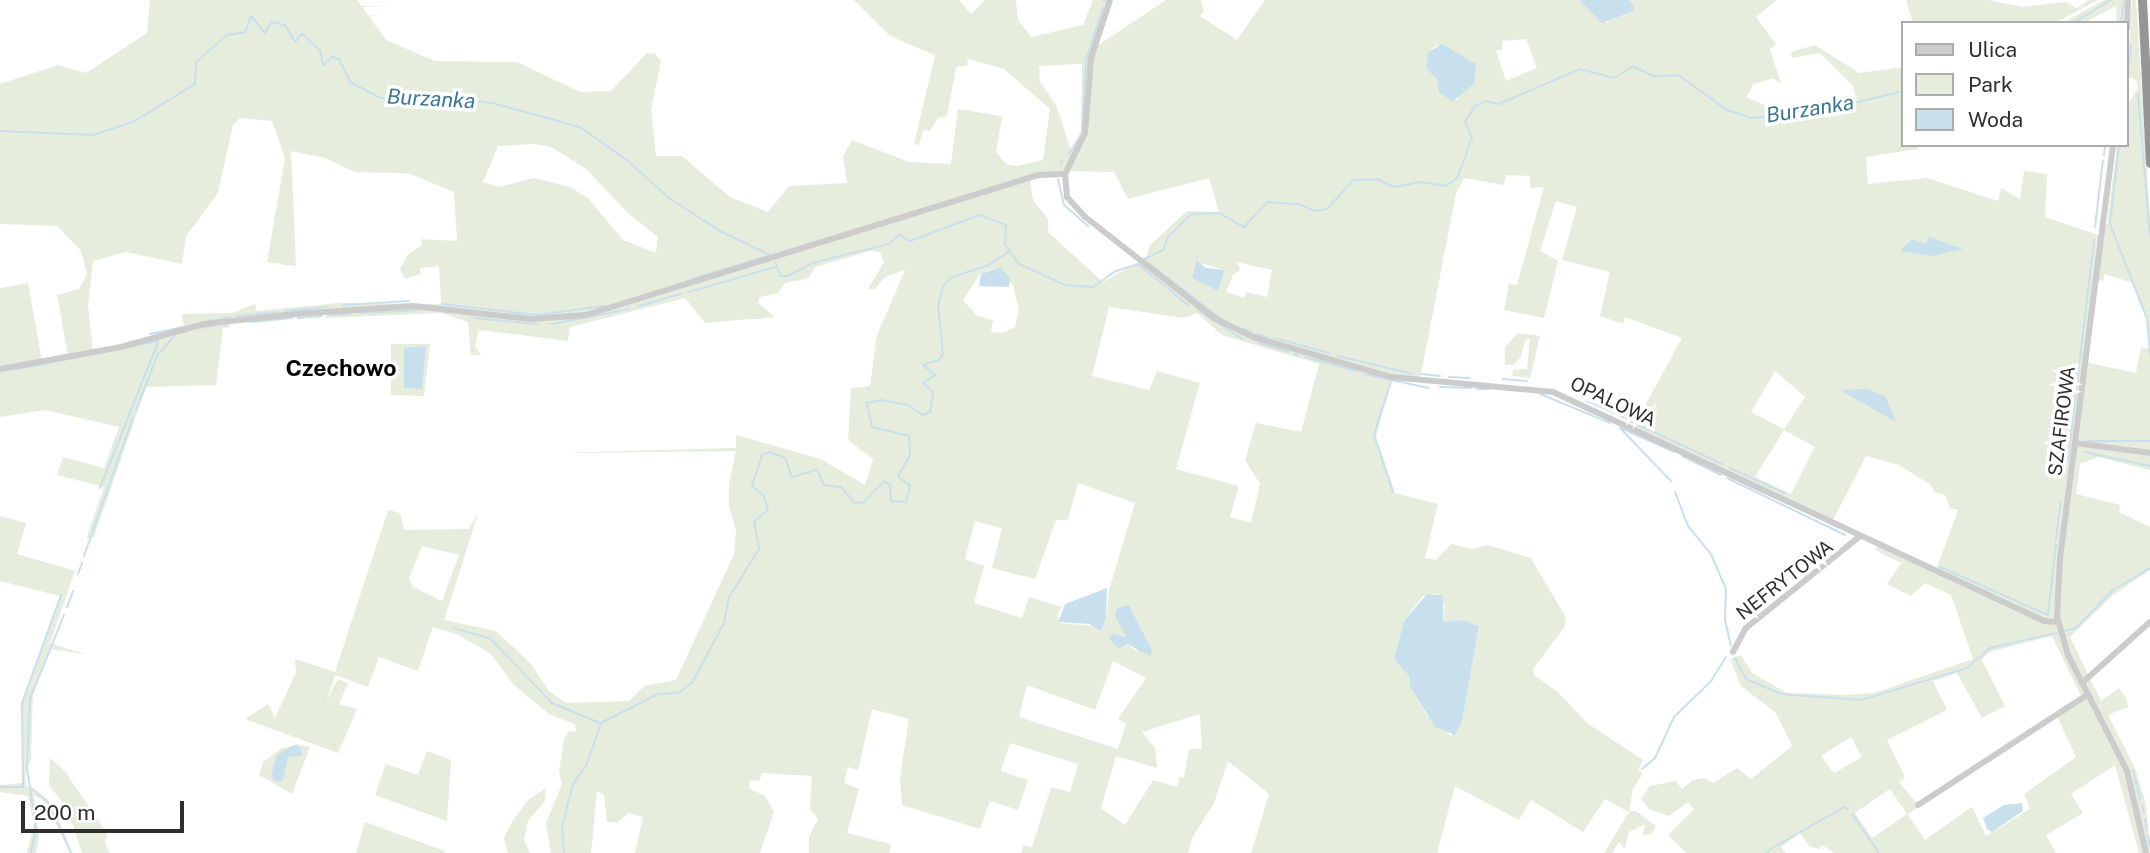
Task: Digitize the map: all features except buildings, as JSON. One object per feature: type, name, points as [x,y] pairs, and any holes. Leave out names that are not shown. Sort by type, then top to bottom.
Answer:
[{"type":"highway","points":[[2142,0],[2150,163]]},
{"type":"street","points":[[0,369],[121,347],[204,324],[282,315],[413,306],[531,319],[575,317],[774,259],[1038,175],[1065,174],[1085,133],[1091,58],[1110,0]]},
{"type":"street","points":[[2127,21],[2128,0]]},
{"type":"street","name":"SZAFIROWA","points":[[2113,147],[2057,585],[2057,622],[2082,683],[2130,777],[2146,853]]},
{"type":"street","name":"OPALOWA","points":[[1065,174],[1066,192],[1074,206],[1214,318],[1246,335],[1399,378],[1528,386],[1553,392],[2043,621],[2057,622]]},
{"type":"street","points":[[2075,443],[2150,453]]},
{"type":"street","name":"NEFRYTOWA","points":[[1733,652],[1746,628],[1860,536]]},
{"type":"street","points":[[2082,683],[2150,622]]},
{"type":"street","points":[[1918,805],[2088,694]]},
{"type":"green space","points":[[150,0],[357,0],[386,40],[435,61],[517,62],[580,92],[611,91],[647,53],[655,54],[661,61],[651,110],[656,156],[682,156],[730,197],[768,212],[789,186],[847,183],[843,156],[852,140],[909,162],[951,164],[958,109],[1002,116],[996,152],[1006,164],[1017,166],[1043,160],[1050,109],[1004,69],[968,59],[967,66],[956,67],[947,116],[938,118],[930,131],[923,130],[919,145],[914,144],[935,55],[890,36],[854,0],[959,0],[971,14],[985,0],[1016,0],[1018,20],[1031,37],[1083,25],[1093,0],[1110,0],[1097,46],[1166,0],[1201,0],[1204,11],[1200,16],[1237,40],[1265,0],[1579,0],[1607,23],[1628,0],[1777,0],[1756,17],[1776,44],[1770,49],[1781,84],[1773,78],[1754,84],[1746,97],[1769,107],[1799,104],[1803,113],[1857,101],[1853,86],[1820,53],[1792,58],[1791,52],[1815,45],[1859,73],[1902,67],[1902,147],[1918,149],[1866,157],[1868,184],[1927,178],[1998,201],[2001,188],[2020,199],[2024,171],[2047,174],[2045,217],[2101,236],[2103,225],[2107,225],[2117,147],[2129,147],[2129,102],[2138,88],[2136,80],[2129,77],[2132,0],[2136,0],[2150,217],[2150,470],[2098,457],[2080,464],[2076,494],[2120,505],[2119,512],[2150,527],[2150,570],[2112,596],[2070,637],[2101,701],[2119,688],[2126,698],[2128,707],[2108,715],[2135,768],[2146,804],[2150,853],[2139,853],[2115,765],[2071,794],[2083,813],[2046,835],[2056,853],[1834,853],[1822,845],[1820,849],[1810,847],[1800,833],[1781,847],[1786,853],[1686,853],[1668,835],[1694,809],[1688,802],[1669,816],[1649,809],[1641,799],[1650,786],[1676,781],[1682,789],[1693,780],[1704,778],[1713,783],[1737,768],[1751,779],[1792,746],[1776,713],[1741,686],[1730,659],[1741,655],[1752,673],[1787,693],[1847,695],[1874,693],[1973,659],[1951,595],[1925,583],[1911,596],[1887,584],[1901,563],[1875,550],[1878,544],[1936,570],[1958,510],[1950,508],[1945,495],[1934,492],[1931,485],[1899,465],[1866,456],[1832,522],[1632,429],[1682,338],[1625,317],[1623,324],[1600,316],[1610,272],[1562,260],[1577,207],[1556,201],[1540,251],[1558,261],[1544,318],[1504,310],[1509,284],[1517,285],[1544,187],[1530,188],[1530,176],[1506,175],[1504,185],[1464,178],[1456,194],[1421,374],[1417,380],[1391,377],[1376,437],[1395,493],[1438,504],[1425,558],[1436,560],[1451,544],[1472,549],[1488,545],[1531,558],[1566,618],[1564,628],[1533,669],[1534,675],[1558,692],[1587,723],[1643,760],[1638,770],[1643,773],[1633,789],[1629,811],[1636,811],[1656,826],[1651,834],[1643,835],[1645,824],[1629,832],[1625,849],[1619,842],[1612,853],[1604,853],[1629,812],[1605,799],[1583,832],[1531,800],[1519,820],[1455,786],[1437,853],[1251,853],[1269,794],[1228,761],[1214,803],[1192,838],[1188,853],[1021,853],[1023,845],[1032,847],[1051,787],[1070,792],[1078,764],[1010,743],[1001,771],[1028,780],[1018,810],[990,801],[980,829],[902,805],[900,778],[909,719],[872,709],[858,770],[848,767],[844,783],[859,789],[847,833],[891,844],[889,853],[809,853],[809,837],[818,819],[810,809],[812,776],[762,773],[759,781],[750,780],[749,788],[765,796],[774,812],[760,853],[635,853],[643,817],[629,813],[618,822],[607,822],[604,795],[597,791],[591,853],[551,853],[546,823],[562,784],[559,771],[564,740],[569,731],[576,732],[575,724],[550,715],[513,684],[490,653],[458,635],[433,627],[418,671],[379,657],[368,687],[335,675],[327,700],[338,679],[348,683],[339,704],[357,709],[338,753],[245,719],[268,704],[275,718],[296,672],[295,659],[335,672],[388,510],[400,513],[404,530],[468,529],[478,514],[444,620],[496,631],[531,664],[549,691],[566,703],[629,701],[644,686],[676,680],[734,554],[736,531],[729,507],[729,484],[736,451],[555,453],[736,448],[736,435],[821,459],[865,485],[873,459],[848,440],[851,388],[870,386],[877,335],[905,270],[885,277],[874,290],[868,289],[884,262],[880,252],[870,251],[815,267],[809,278],[785,283],[778,293],[760,297],[758,302],[774,317],[705,323],[685,298],[570,327],[568,341],[479,330],[475,346],[481,355],[471,355],[468,322],[441,313],[326,318],[326,312],[229,321],[230,327],[223,328],[216,385],[146,387],[94,537],[86,539],[104,487],[57,475],[63,457],[104,468],[119,427],[45,410],[0,417],[0,288],[28,283],[42,361],[68,356],[57,295],[79,289],[87,274],[81,251],[57,226],[0,224],[0,84],[58,65],[86,73],[147,33]],"holes":[[[1526,39],[1537,68],[1506,81],[1496,50],[1502,50],[1502,41]],[[1437,45],[1473,62],[1457,100],[1439,93],[1428,52]],[[1082,64],[1081,131],[1071,150],[1056,105],[1040,82],[1039,66]],[[240,118],[272,121],[285,158],[267,262],[296,266],[291,151],[325,158],[355,172],[408,173],[454,192],[457,241],[422,239],[421,246],[408,254],[400,269],[405,279],[420,274],[420,268],[439,266],[441,304],[338,303],[257,311],[255,304],[232,313],[182,314],[184,328],[93,352],[88,306],[93,261],[126,252],[182,264],[186,236],[218,193],[233,125]],[[534,144],[551,147],[586,169],[629,214],[658,237],[656,253],[623,240],[588,198],[570,187],[534,178],[499,187],[483,182],[498,146]],[[1066,171],[1114,172],[1128,199],[1209,178],[1219,212],[1187,211],[1149,246],[1146,258],[1103,282],[1048,232],[1048,219],[1033,200],[1030,178]],[[1195,262],[1225,270],[1218,291],[1192,278]],[[1237,262],[1272,270],[1267,297],[1246,292],[1244,298],[1226,292],[1233,275],[1240,270]],[[999,267],[1013,286],[1019,310],[1015,327],[1001,333],[991,332],[993,320],[977,316],[963,300],[980,274]],[[2105,274],[2133,283],[2147,319],[2149,349],[2141,347],[2136,373],[2085,362],[2096,280],[2103,281]],[[1109,307],[1184,318],[1197,313],[1222,335],[1319,364],[1301,432],[1256,423],[1245,460],[1260,484],[1251,523],[1230,517],[1239,486],[1176,469],[1200,383],[1157,371],[1149,390],[1092,376]],[[1775,371],[1805,397],[1784,429],[1751,412]],[[1784,430],[1815,447],[1791,494],[1755,477]],[[1078,483],[1135,503],[1109,590],[1106,619],[1093,626],[1060,623],[1057,615],[1062,607],[1029,597],[1022,618],[974,603],[984,566],[965,559],[975,521],[1002,528],[992,568],[1035,579],[1056,520],[1068,520]],[[422,546],[459,555],[442,601],[413,587],[409,578]],[[1438,594],[1444,604],[1443,622],[1463,620],[1479,626],[1462,722],[1451,736],[1427,716],[1410,687],[1409,676],[1394,659],[1404,621],[1423,596]],[[1132,610],[1149,645],[1136,651],[1127,644],[1119,648],[1108,639],[1113,633],[1126,637],[1120,620]],[[2052,636],[2082,698],[2056,714],[2076,757],[2024,794],[2030,809],[1986,836],[1972,807],[1925,840],[1908,815],[1919,806],[1899,782],[1905,777],[1887,740],[1947,710],[1933,681],[1957,673],[1982,718],[2005,706],[1982,660],[1989,652]],[[1113,661],[1146,678],[1118,719],[1126,724],[1118,749],[1019,717],[1027,685],[1095,710]],[[1200,714],[1202,749],[1189,749],[1184,777],[1179,777],[1177,787],[1153,780],[1125,825],[1101,808],[1116,756],[1157,768],[1155,748],[1142,732]],[[1851,737],[1862,757],[1834,773],[1821,756]],[[1890,789],[1907,814],[1872,838],[1855,813]]]},
{"type":"green space","points":[[1906,0],[1988,0],[2022,7],[2065,2],[2077,8],[2088,0],[2098,0],[2059,21],[1912,21]]},
{"type":"green space","points":[[2104,0],[2125,0],[2124,21],[2117,21],[2116,6],[2088,21],[2067,21]]},
{"type":"green space","points":[[1518,333],[1540,336],[1530,378],[1512,376],[1513,370],[1527,369],[1530,338],[1525,340],[1521,357],[1513,365],[1505,365],[1505,347]]},
{"type":"green space","points":[[391,344],[430,344],[424,396],[391,395]]},
{"type":"green space","points":[[0,516],[26,523],[17,554],[75,571],[50,643],[87,655],[52,649],[33,692],[31,759],[25,776],[27,786],[52,804],[73,853],[46,803],[34,795],[39,837],[36,853],[27,853],[34,823],[28,796],[0,792],[0,785],[22,783],[22,703],[60,596],[0,581]]},
{"type":"green space","points":[[297,744],[310,747],[292,794],[259,775],[263,762],[281,749]]},
{"type":"green space","points":[[427,751],[451,760],[447,821],[375,795],[386,764],[418,775]]},
{"type":"green space","points":[[50,758],[64,770],[107,833],[105,843],[110,853],[82,853],[68,810],[49,785]]},
{"type":"green space","points":[[546,788],[545,801],[528,821],[524,840],[530,853],[508,853],[504,838],[513,820],[528,800]]},
{"type":"green space","points":[[365,822],[445,851],[356,853]]},
{"type":"water","points":[[1579,0],[1628,0],[1634,6],[1633,11],[1602,23]]},
{"type":"water","points":[[1442,44],[1476,64],[1474,84],[1453,101],[1439,93],[1436,79],[1426,68],[1428,52]]},
{"type":"water","points":[[1929,237],[1963,249],[1932,256],[1900,251],[1912,239],[1926,244]]},
{"type":"water","points":[[1196,260],[1206,268],[1225,270],[1218,291],[1192,278]]},
{"type":"water","points":[[1000,267],[1010,278],[1009,287],[979,286],[981,274]]},
{"type":"water","points":[[426,346],[422,389],[404,388],[404,348]]},
{"type":"water","points":[[1868,389],[1886,397],[1896,422],[1840,390]]},
{"type":"water","points":[[1107,588],[1106,618],[1101,631],[1089,624],[1058,622],[1065,604]]},
{"type":"water","points":[[1426,595],[1443,595],[1443,622],[1463,620],[1479,626],[1462,722],[1455,735],[1435,727],[1410,687],[1409,676],[1394,659],[1404,621]]},
{"type":"water","points":[[1129,605],[1152,650],[1150,656],[1127,644],[1119,649],[1108,638],[1113,633],[1126,637],[1115,616],[1117,608]]},
{"type":"water","points":[[294,745],[301,748],[301,756],[288,757],[283,781],[275,781],[271,776],[277,755]]},
{"type":"water","points":[[2022,803],[2023,811],[1992,832],[1987,829],[1983,818],[2004,805]]},
{"type":"waterway","name":"Burzanka","points":[[2076,21],[2111,0]]},
{"type":"waterway","points":[[2121,21],[2124,2]]},
{"type":"waterway","points":[[1082,128],[1086,60],[1103,7]]},
{"type":"waterway","name":"Burzanka","points":[[0,131],[93,135],[135,121],[195,84],[196,62],[227,35],[245,32],[251,16],[265,33],[271,22],[285,25],[295,42],[302,34],[320,50],[323,65],[333,57],[339,59],[350,82],[380,98],[436,96],[492,103],[580,127],[628,161],[669,198],[720,231],[770,255]]},
{"type":"waterway","points":[[2129,64],[2131,45]]},
{"type":"waterway","name":"Burzanka","points":[[1144,259],[1163,250],[1168,237],[1192,214],[1219,213],[1244,227],[1267,202],[1299,204],[1315,211],[1327,209],[1353,180],[1377,179],[1394,187],[1419,182],[1446,186],[1457,178],[1465,158],[1472,137],[1465,122],[1475,106],[1486,101],[1499,104],[1580,69],[1614,78],[1633,66],[1653,76],[1678,75],[1727,110],[1751,118],[1820,111],[1902,91]]},
{"type":"waterway","points":[[2138,94],[2150,236]]},
{"type":"waterway","points":[[1069,154],[1078,140]]},
{"type":"waterway","points":[[2104,155],[2105,147]]},
{"type":"waterway","points":[[2119,147],[2110,224],[2147,319],[2150,355]]},
{"type":"waterway","points":[[1061,164],[1062,160]]},
{"type":"waterway","points":[[2095,227],[2103,160]]},
{"type":"waterway","points":[[1058,179],[1064,205],[1088,226]]},
{"type":"waterway","name":"Burzanka","points":[[775,262],[780,276],[788,276],[812,263],[889,244],[899,235],[910,241],[979,215],[1006,225],[1005,245],[1019,264],[1065,285],[1093,287],[1116,271],[1139,264]]},
{"type":"waterway","points":[[2068,459],[2094,240]]},
{"type":"waterway","points":[[564,853],[562,827],[573,784],[587,764],[601,723],[658,694],[678,693],[692,683],[724,623],[729,597],[759,549],[754,522],[768,510],[764,496],[752,486],[762,455],[770,452],[785,458],[792,477],[817,470],[824,485],[841,487],[855,503],[864,502],[884,481],[890,485],[891,501],[906,502],[910,486],[898,476],[910,455],[909,436],[872,427],[867,403],[881,400],[908,405],[923,415],[930,412],[933,392],[923,383],[935,375],[923,365],[939,360],[943,354],[938,306],[943,286],[952,277],[989,265],[1008,252]]},
{"type":"waterway","points":[[686,281],[768,256]]},
{"type":"waterway","points":[[1147,262],[1220,318]]},
{"type":"waterway","points":[[1138,264],[1188,305]]},
{"type":"waterway","points":[[689,292],[775,267]]},
{"type":"waterway","points":[[639,306],[680,294]]},
{"type":"waterway","points":[[343,305],[409,301]]},
{"type":"waterway","points":[[442,304],[537,315],[604,306]]},
{"type":"waterway","points":[[285,311],[327,307]]},
{"type":"waterway","points":[[552,324],[629,309]]},
{"type":"waterway","points":[[360,313],[420,310]]},
{"type":"waterway","points":[[1199,311],[1243,339]]},
{"type":"waterway","points":[[237,316],[278,312]]},
{"type":"waterway","points":[[329,315],[351,314]]},
{"type":"waterway","points":[[298,318],[322,316]]},
{"type":"waterway","points":[[150,334],[230,317]]},
{"type":"waterway","points":[[250,322],[292,318]]},
{"type":"waterway","points":[[474,318],[538,324]]},
{"type":"waterway","points":[[200,328],[212,326]]},
{"type":"waterway","points":[[1244,329],[1251,332]]},
{"type":"waterway","points":[[1256,334],[1268,337]]},
{"type":"waterway","points":[[136,410],[157,356],[175,335]]},
{"type":"waterway","points":[[1274,338],[1329,353]]},
{"type":"waterway","points":[[18,369],[158,341]]},
{"type":"waterway","points":[[100,488],[158,342]]},
{"type":"waterway","points":[[1259,343],[1289,352]]},
{"type":"waterway","points":[[1338,356],[1413,374]]},
{"type":"waterway","points":[[1305,357],[1356,371]]},
{"type":"waterway","points":[[1364,374],[1429,388]]},
{"type":"waterway","points":[[1421,374],[1440,376]]},
{"type":"waterway","points":[[1449,377],[1470,378]]},
{"type":"waterway","points":[[1503,379],[1527,381]]},
{"type":"waterway","points":[[1391,382],[1374,435],[1393,492]]},
{"type":"waterway","points":[[1440,387],[1471,388]]},
{"type":"waterway","points":[[1477,389],[1489,389]]},
{"type":"waterway","points":[[1540,394],[1610,423]]},
{"type":"waterway","points":[[1587,401],[1614,413]]},
{"type":"waterway","points":[[1621,416],[1632,422]]},
{"type":"waterway","points":[[84,556],[133,418]]},
{"type":"waterway","points":[[1639,425],[1722,464]]},
{"type":"waterway","points":[[1620,428],[1671,481]]},
{"type":"waterway","points":[[1621,428],[1674,452]]},
{"type":"waterway","points":[[2087,441],[2150,441]]},
{"type":"waterway","points":[[2085,452],[2150,466]]},
{"type":"waterway","points":[[1682,456],[1721,475]]},
{"type":"waterway","points":[[1730,468],[1784,493]]},
{"type":"waterway","points":[[1727,478],[1845,535]]},
{"type":"waterway","points":[[1675,492],[1688,526],[1711,554],[1726,589],[1725,620],[1731,645]]},
{"type":"waterway","points":[[2056,540],[2061,502]]},
{"type":"waterway","points":[[1940,567],[2048,615],[2056,544]]},
{"type":"waterway","points":[[78,574],[82,563]]},
{"type":"waterway","points":[[2065,631],[2076,628],[2112,591],[2150,568]]},
{"type":"waterway","points":[[67,607],[73,591]]},
{"type":"waterway","points":[[23,787],[22,703],[61,595]]},
{"type":"waterway","points":[[31,853],[36,829],[27,767],[30,699],[64,615]]},
{"type":"waterway","points":[[454,628],[490,638],[552,703],[600,723]]},
{"type":"waterway","points":[[1735,658],[1746,679],[1781,694],[1861,700],[1967,668],[1990,648],[2056,633]]},
{"type":"waterway","points":[[1642,769],[1655,758],[1674,717],[1711,681],[1726,657]]},
{"type":"waterway","points":[[2133,770],[2140,799]]},
{"type":"waterway","points":[[0,787],[24,787]]},
{"type":"waterway","points":[[30,787],[47,801],[71,853]]},
{"type":"waterway","points":[[2142,805],[2144,813]]},
{"type":"waterway","points":[[1769,850],[1844,807],[1848,809]]},
{"type":"waterway","points":[[1852,814],[1879,853]]},
{"type":"waterway","points":[[2145,819],[2147,830]]},
{"type":"waterway","points":[[2148,836],[2150,847]]},
{"type":"district","name":"Czechowo","points":[[341,368]]}]
